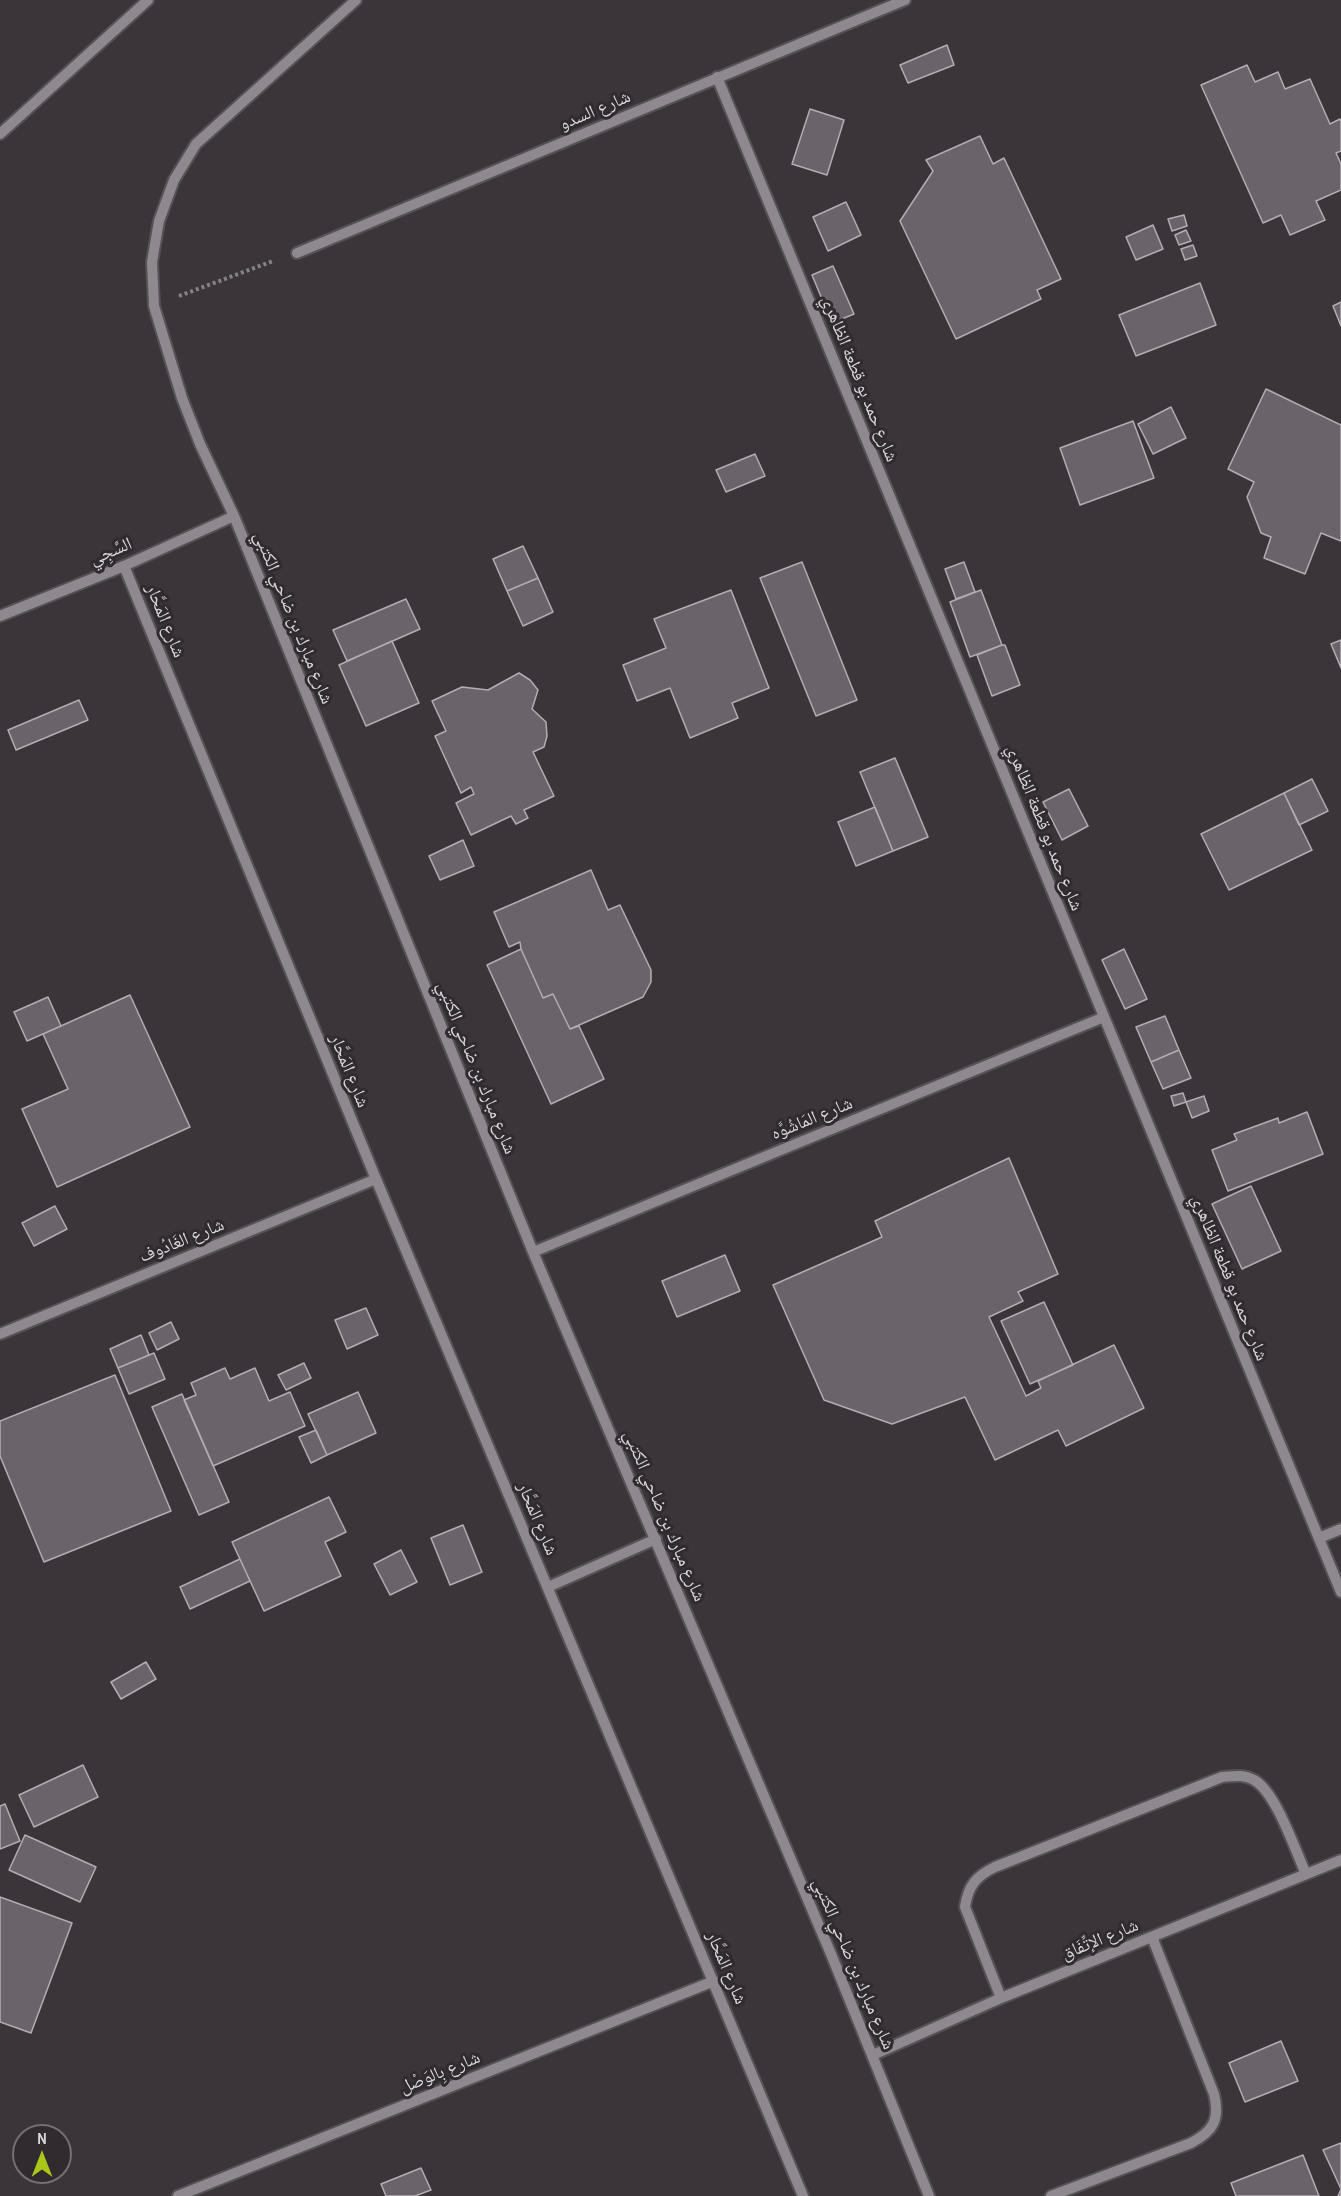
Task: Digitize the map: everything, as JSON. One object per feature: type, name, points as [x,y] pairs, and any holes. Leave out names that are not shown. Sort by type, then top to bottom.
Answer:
[{"type":"street","points":[[0,134],[148,0]]},
{"type":"street","name":"شارع مبارك بن ضاحي الكتبي","points":[[356,0],[196,144],[174,180],[159,221],[152,262],[154,306],[182,399],[200,444],[234,516],[533,1252],[873,2055],[929,2196]]},
{"type":"street","name":"شارع السدو","points":[[297,252],[905,0]]},
{"type":"street","name":"شارع حمد بو قطعة الظاهري","points":[[717,77],[1341,1592]]},
{"type":"street","name":"السَّجِي","points":[[0,616],[124,566],[234,516]]},
{"type":"street","name":"شارع المَحَّار","points":[[124,566],[376,1179],[803,2196]]},
{"type":"street","name":"شارع المَاشُوَّه","points":[[533,1252],[1104,1017]]},
{"type":"street","name":"شارع الغَادُوف","points":[[0,1334],[376,1179]]},
{"type":"street","points":[[1319,1538],[1341,1529]]},
{"type":"street","points":[[548,1587],[656,1539]]},
{"type":"street","points":[[1001,1998],[965,1907],[967,1893],[973,1881],[995,1867],[1211,1781],[1237,1775],[1252,1779],[1265,1787],[1306,1874]]},
{"type":"street","name":"شارع الإتِّفَاق","points":[[873,2055],[1001,1998],[1341,1860]]},
{"type":"street","points":[[1051,2196],[1191,2143],[1204,2136],[1214,2124],[1218,2109],[1214,2094],[1152,1936]]},
{"type":"street","name":"شارع بِالوَصْل","points":[[178,2196],[714,1981]]},
{"type":"path","points":[[154,306],[297,252]]},
{"type":"building","points":[[947,45],[954,65],[908,83],[900,65]]},
{"type":"building","points":[[1247,65],[1255,82],[1278,72],[1285,89],[1310,79],[1330,124],[1340,119],[1341,122],[1341,151],[1336,153],[1341,164],[1341,190],[1316,201],[1325,220],[1290,235],[1281,215],[1263,223],[1201,85]]},
{"type":"building","points":[[810,109],[844,120],[827,175],[792,164]]},
{"type":"building","points":[[980,136],[993,164],[1004,158],[1061,279],[1037,290],[1041,299],[956,339],[900,221],[933,171],[926,160]]},
{"type":"building","points":[[846,202],[861,235],[828,251],[813,217]]},
{"type":"building","points":[[1184,215],[1187,226],[1172,231],[1168,219]]},
{"type":"building","points":[[1153,225],[1163,249],[1136,260],[1126,237]]},
{"type":"building","points":[[1186,230],[1191,241],[1179,245],[1175,235]]},
{"type":"building","points":[[1193,245],[1197,256],[1185,260],[1181,249]]},
{"type":"building","points":[[833,266],[854,314],[832,323],[812,275]]},
{"type":"building","points":[[1200,283],[1216,325],[1136,356],[1119,315]]},
{"type":"building","points":[[1341,302],[1341,326],[1333,306]]},
{"type":"building","points":[[1266,389],[1341,425],[1341,541],[1321,533],[1305,574],[1264,558],[1271,537],[1261,533],[1247,497],[1254,482],[1228,469]]},
{"type":"building","points":[[1171,407],[1186,438],[1153,454],[1138,424]]},
{"type":"building","points":[[1133,421],[1154,478],[1080,505],[1060,448]]},
{"type":"building","points":[[755,454],[765,476],[726,492],[716,470]]},
{"type":"building","points":[[523,546],[538,578],[507,591],[493,559]]},
{"type":"building","points":[[802,562],[857,700],[816,716],[760,578]]},
{"type":"building","points":[[964,562],[975,592],[956,599],[945,569]]},
{"type":"building","points":[[538,578],[553,612],[523,626],[507,591]]},
{"type":"building","points":[[731,590],[769,688],[732,703],[738,718],[690,738],[670,688],[637,701],[623,665],[666,648],[654,619]]},
{"type":"building","points":[[981,590],[1002,645],[970,657],[950,602]]},
{"type":"building","points":[[406,599],[420,629],[347,661],[333,630]]},
{"type":"building","points":[[1341,640],[1341,668],[1331,644]]},
{"type":"building","points":[[392,641],[419,703],[366,726],[339,665]]},
{"type":"building","points":[[1005,645],[1020,685],[992,696],[977,655]]},
{"type":"building","points":[[519,673],[530,680],[538,690],[532,709],[546,722],[547,736],[544,747],[533,752],[554,796],[524,810],[528,818],[516,824],[511,816],[471,835],[456,803],[474,794],[471,787],[461,793],[435,736],[446,731],[432,701],[462,687],[488,690]]},
{"type":"building","points":[[79,700],[88,720],[16,750],[8,730]]},
{"type":"building","points":[[895,758],[928,837],[893,851],[860,772]]},
{"type":"building","points":[[1312,779],[1328,811],[1299,825],[1284,793]]},
{"type":"building","points":[[1069,789],[1088,826],[1062,840],[1043,802]]},
{"type":"building","points":[[1284,793],[1312,850],[1229,890],[1201,834]]},
{"type":"building","points":[[875,807],[893,851],[856,866],[838,822]]},
{"type":"building","points":[[463,840],[474,866],[440,880],[429,856]]},
{"type":"building","points":[[591,870],[608,910],[620,905],[651,970],[651,982],[643,997],[570,1029],[553,994],[543,998],[520,942],[509,947],[494,912]]},
{"type":"building","points":[[521,949],[543,998],[553,994],[570,1029],[579,1026],[604,1079],[551,1104],[487,965]]},
{"type":"building","points":[[1124,949],[1147,999],[1125,1009],[1102,960]]},
{"type":"building","points":[[130,995],[190,1127],[57,1187],[22,1109],[68,1089],[43,1034]]},
{"type":"building","points":[[48,997],[61,1026],[27,1041],[14,1012]]},
{"type":"building","points":[[1165,1016],[1179,1050],[1151,1062],[1136,1027]]},
{"type":"building","points":[[1179,1050],[1191,1078],[1163,1089],[1151,1062]]},
{"type":"building","points":[[1183,1093],[1186,1102],[1174,1106],[1171,1096]]},
{"type":"building","points":[[1204,1096],[1209,1111],[1192,1118],[1186,1102]]},
{"type":"building","points":[[1307,1112],[1323,1154],[1228,1191],[1212,1150],[1237,1140],[1234,1134],[1278,1118],[1279,1123]]},
{"type":"building","points":[[1009,1158],[1058,1274],[1018,1292],[1023,1301],[989,1317],[1026,1396],[1041,1388],[1038,1381],[1114,1345],[1144,1408],[1066,1446],[1058,1430],[995,1460],[965,1397],[892,1424],[824,1400],[773,1285],[882,1237],[875,1221]]},
{"type":"building","points":[[1251,1186],[1281,1251],[1242,1269],[1212,1204]]},
{"type":"building","points":[[55,1206],[67,1229],[34,1246],[22,1223]]},
{"type":"building","points":[[725,1255],[740,1291],[677,1317],[662,1281]]},
{"type":"building","points":[[1044,1302],[1073,1365],[1030,1384],[1001,1321]]},
{"type":"building","points":[[366,1308],[378,1335],[347,1349],[335,1320]]},
{"type":"building","points":[[171,1322],[179,1339],[157,1350],[149,1333]]},
{"type":"building","points":[[141,1335],[149,1355],[118,1368],[110,1349]]},
{"type":"building","points":[[154,1353],[165,1379],[129,1394],[118,1368]]},
{"type":"building","points":[[304,1363],[311,1378],[286,1390],[278,1375]]},
{"type":"building","points":[[225,1368],[230,1379],[255,1368],[269,1401],[290,1392],[305,1426],[213,1466],[184,1400],[196,1395],[191,1383]]},
{"type":"building","points":[[115,1375],[171,1511],[44,1562],[0,1456],[0,1421]]},
{"type":"building","points":[[358,1392],[376,1433],[327,1455],[308,1414]]},
{"type":"building","points":[[182,1394],[229,1502],[199,1515],[152,1407]]},
{"type":"building","points":[[316,1430],[327,1455],[311,1463],[299,1437]]},
{"type":"building","points":[[329,1497],[346,1532],[325,1542],[341,1576],[264,1611],[232,1542]]},
{"type":"building","points":[[463,1525],[482,1572],[450,1585],[431,1538]]},
{"type":"building","points":[[401,1550],[417,1582],[390,1595],[374,1564]]},
{"type":"building","points":[[240,1559],[250,1581],[190,1609],[180,1587]]},
{"type":"building","points":[[146,1662],[156,1679],[121,1699],[111,1682]]},
{"type":"building","points":[[83,1765],[98,1797],[34,1827],[19,1795]]},
{"type":"building","points":[[5,1804],[20,1841],[0,1849],[0,1806]]},
{"type":"building","points":[[25,1835],[96,1867],[80,1902],[9,1870]]},
{"type":"building","points":[[0,1897],[72,1923],[31,2033],[0,2022]]},
{"type":"building","points":[[1281,2041],[1298,2081],[1245,2102],[1229,2063]]},
{"type":"building","points":[[1341,2143],[1341,2189],[1323,2150]]},
{"type":"building","points":[[1303,2155],[1319,2196],[1236,2196],[1231,2183]]},
{"type":"building","points":[[421,2168],[431,2190],[415,2196],[386,2196],[381,2184]]}]
